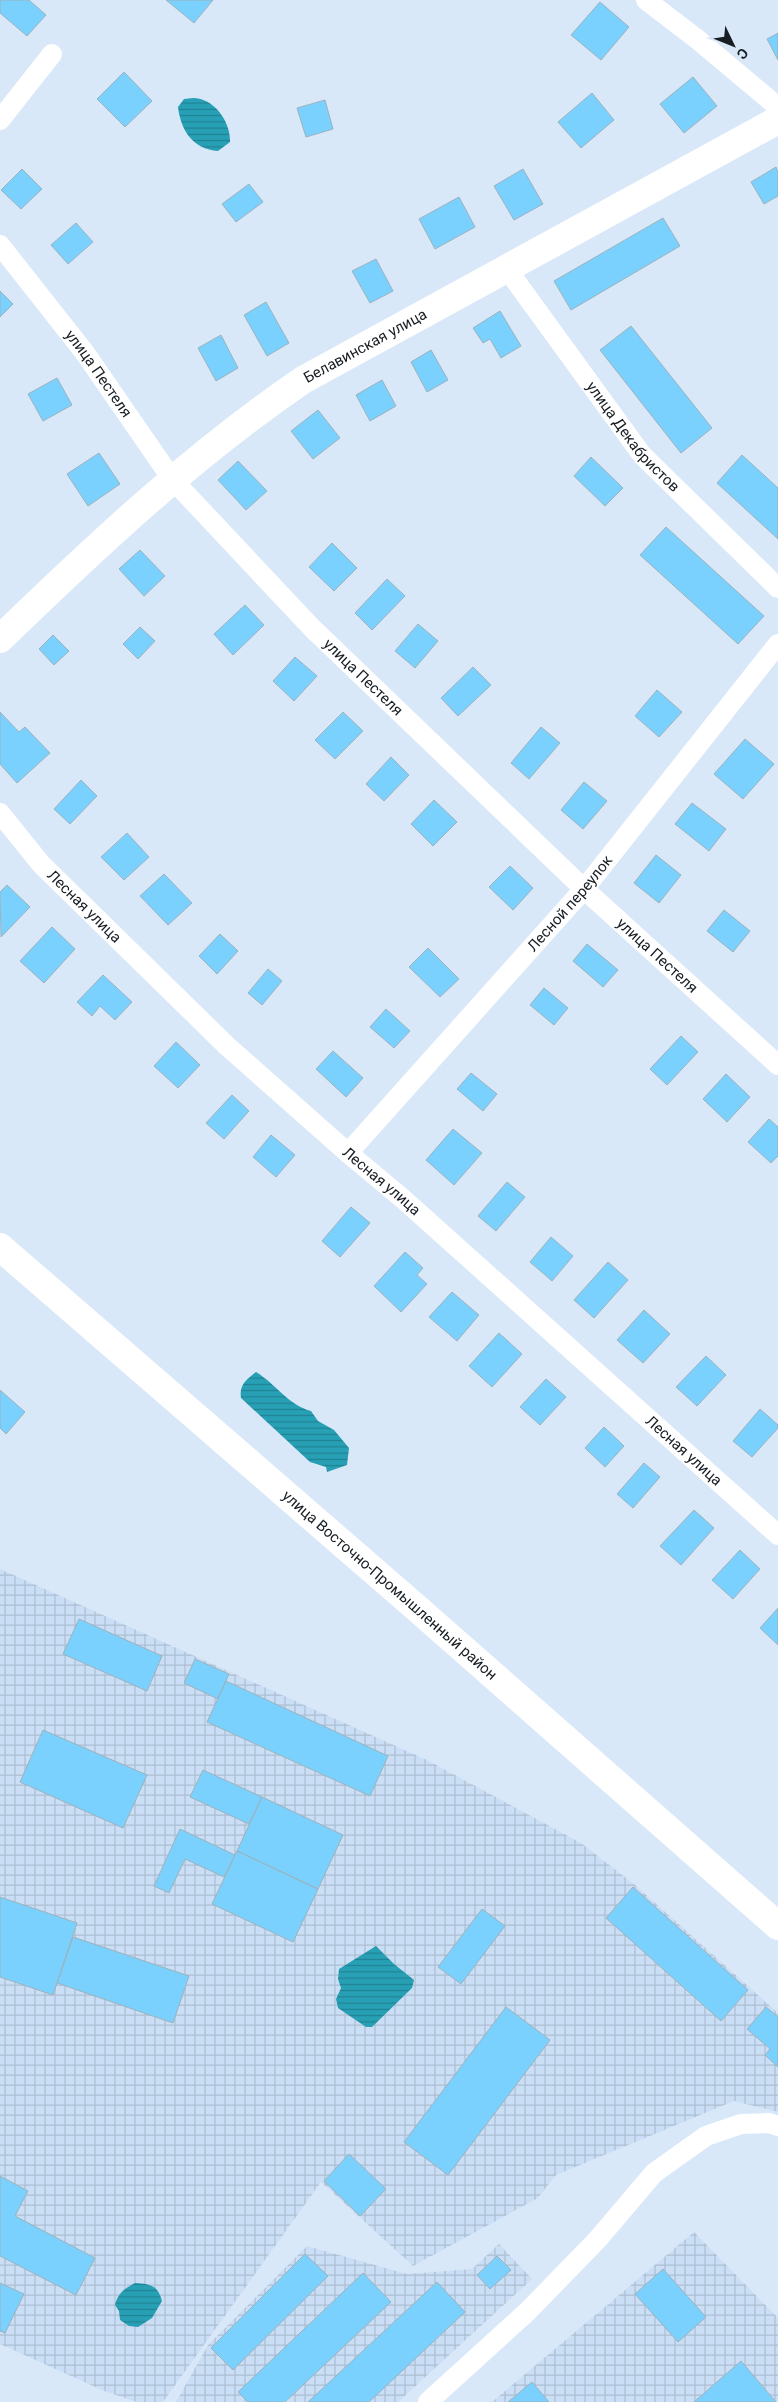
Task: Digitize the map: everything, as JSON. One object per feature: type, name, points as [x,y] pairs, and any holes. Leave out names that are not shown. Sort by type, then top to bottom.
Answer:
[{"type":"street","points":[[646,0],[698,39],[778,107]]},
{"type":"street","points":[[0,120],[52,54]]},
{"type":"street","name":"Белавинская улица","points":[[0,639],[172,479],[248,418],[304,380],[778,120]]},
{"type":"street","name":"улица Пестеля","points":[[0,244],[85,353],[172,479],[312,628],[584,889],[778,1065]]},
{"type":"street","name":"улица Декабристов","points":[[507,269],[642,455],[778,588]]},
{"type":"street","name":"Лесной переулок","points":[[348,1153],[584,889],[778,644]]},
{"type":"street","name":"Лесная улица","points":[[0,813],[41,864],[213,1033],[348,1153],[402,1198],[778,1535]]},
{"type":"street","name":"улица Восточно-Промышленный район","points":[[0,1247],[412,1604],[778,1926]]},
{"type":"street","points":[[428,2402],[528,2311],[598,2239],[654,2173],[706,2136],[741,2124],[769,2123],[778,2126]]},
{"type":"shaded area","points":[[0,1569],[427,1760],[581,1843],[635,1885],[778,2013],[778,2112],[734,2101],[556,2175],[538,2198],[413,2266],[321,2182],[163,2402],[137,2402],[104,2391],[0,2344]]},
{"type":"shaded area","points":[[694,2232],[778,2318],[778,2402],[492,2402]]},
{"type":"shaded area","points":[[499,2244],[532,2279],[398,2402],[176,2402],[208,2345],[307,2246],[407,2274],[472,2269]]},
{"type":"water","points":[[193,98],[208,102],[220,112],[228,127],[230,142],[218,151],[209,150],[195,143],[185,131],[178,107],[184,99]]},
{"type":"water","points":[[256,1372],[296,1404],[311,1411],[318,1421],[334,1430],[349,1448],[347,1465],[327,1472],[326,1467],[310,1462],[241,1398],[242,1386]]},
{"type":"water","points":[[376,1946],[414,1980],[412,1988],[372,2027],[366,2027],[338,2008],[336,1999],[341,1988],[338,1979],[339,1969]]},
{"type":"water","points":[[135,2283],[153,2286],[162,2301],[152,2318],[138,2327],[129,2326],[120,2320],[119,2311],[115,2305],[122,2291]]},
{"type":"building","points":[[0,0],[29,0],[46,15],[27,36],[0,13]]},
{"type":"building","points":[[166,0],[213,0],[194,23]]},
{"type":"building","points":[[600,2],[629,27],[601,60],[571,35]]},
{"type":"building","points":[[778,33],[778,60],[767,39]]},
{"type":"building","points":[[124,72],[152,101],[125,127],[97,99]]},
{"type":"building","points":[[693,77],[717,106],[684,133],[660,104]]},
{"type":"building","points":[[592,93],[614,120],[581,148],[558,122]]},
{"type":"building","points":[[325,100],[333,129],[306,137],[297,108]]},
{"type":"building","points":[[776,167],[778,172],[778,196],[764,204],[751,182]]},
{"type":"building","points":[[22,169],[42,189],[21,209],[1,190]]},
{"type":"building","points":[[523,169],[543,204],[514,220],[494,186]]},
{"type":"building","points":[[249,184],[263,202],[236,222],[222,204]]},
{"type":"building","points":[[459,197],[475,227],[435,249],[419,219]]},
{"type":"building","points":[[663,218],[680,246],[571,310],[554,281]]},
{"type":"building","points":[[76,223],[93,242],[68,264],[51,245]]},
{"type":"building","points":[[376,259],[393,291],[370,303],[352,271]]},
{"type":"building","points":[[0,291],[13,304],[0,317]]},
{"type":"building","points":[[266,302],[289,343],[267,356],[244,315]]},
{"type":"building","points":[[500,311],[521,346],[501,358],[490,339],[483,343],[473,328]]},
{"type":"building","points":[[631,326],[712,428],[681,453],[600,350]]},
{"type":"building","points":[[221,335],[238,368],[216,381],[198,348]]},
{"type":"building","points":[[431,350],[448,380],[427,392],[411,362]]},
{"type":"building","points":[[57,378],[72,405],[43,421],[28,394]]},
{"type":"building","points":[[382,380],[396,406],[370,421],[356,395]]},
{"type":"building","points":[[318,410],[340,438],[313,459],[291,431]]},
{"type":"building","points":[[99,453],[120,484],[88,506],[67,474]]},
{"type":"building","points":[[742,455],[778,488],[778,539],[717,483]]},
{"type":"building","points":[[591,457],[623,488],[605,506],[574,476]]},
{"type":"building","points":[[238,461],[267,491],[246,510],[218,480]]},
{"type":"building","points":[[666,527],[764,616],[738,644],[640,555]]},
{"type":"building","points":[[332,543],[357,568],[334,591],[309,567]]},
{"type":"building","points":[[140,550],[165,576],[144,596],[119,569]]},
{"type":"building","points":[[387,579],[405,596],[372,630],[355,613]]},
{"type":"building","points":[[245,605],[264,625],[233,655],[214,634]]},
{"type":"building","points":[[418,624],[438,641],[415,668],[395,651]]},
{"type":"building","points":[[140,627],[155,641],[138,659],[123,644]]},
{"type":"building","points":[[53,635],[69,651],[54,665],[39,649]]},
{"type":"building","points":[[295,657],[317,676],[294,701],[273,681]]},
{"type":"building","points":[[473,667],[491,685],[458,716],[441,698]]},
{"type":"building","points":[[657,690],[682,712],[659,737],[635,716]]},
{"type":"building","points":[[0,712],[19,732],[25,727],[50,753],[17,783],[0,764]]},
{"type":"building","points":[[343,712],[363,731],[335,759],[315,740]]},
{"type":"building","points":[[541,727],[560,743],[529,779],[511,763]]},
{"type":"building","points":[[745,739],[774,764],[743,799],[714,774]]},
{"type":"building","points":[[391,757],[409,775],[384,801],[366,784]]},
{"type":"building","points":[[81,780],[97,796],[70,824],[54,809]]},
{"type":"building","points":[[584,782],[607,801],[583,829],[561,810]]},
{"type":"building","points":[[434,800],[457,822],[433,846],[411,824]]},
{"type":"building","points":[[692,803],[726,829],[709,851],[675,824]]},
{"type":"building","points":[[127,833],[149,857],[124,880],[101,857]]},
{"type":"building","points":[[656,855],[681,875],[659,903],[634,883]]},
{"type":"building","points":[[510,866],[533,888],[513,910],[489,887]]},
{"type":"building","points":[[164,874],[192,903],[168,925],[140,896]]},
{"type":"building","points":[[7,885],[30,907],[1,937],[0,892]]},
{"type":"building","points":[[724,910],[750,931],[733,952],[707,931]]},
{"type":"building","points":[[52,927],[75,949],[44,983],[20,961]]},
{"type":"building","points":[[220,934],[238,951],[217,974],[199,956]]},
{"type":"building","points":[[587,944],[618,970],[603,987],[573,961]]},
{"type":"building","points":[[428,948],[459,979],[440,997],[409,967]]},
{"type":"building","points":[[268,969],[282,981],[262,1005],[248,993]]},
{"type":"building","points":[[103,975],[132,1002],[115,1020],[100,1006],[92,1016],[77,1002]]},
{"type":"building","points":[[544,988],[568,1008],[554,1025],[530,1005]]},
{"type":"building","points":[[386,1009],[410,1031],[394,1048],[370,1027]]},
{"type":"building","points":[[681,1036],[698,1052],[667,1085],[650,1069]]},
{"type":"building","points":[[176,1042],[200,1065],[178,1088],[154,1066]]},
{"type":"building","points":[[333,1051],[363,1078],[346,1097],[316,1069]]},
{"type":"building","points":[[471,1073],[497,1094],[483,1111],[457,1089]]},
{"type":"building","points":[[726,1074],[750,1097],[727,1122],[703,1099]]},
{"type":"building","points":[[232,1095],[249,1111],[224,1139],[206,1123]]},
{"type":"building","points":[[769,1119],[778,1127],[778,1156],[771,1163],[748,1142]]},
{"type":"building","points":[[453,1129],[482,1153],[454,1185],[426,1160]]},
{"type":"building","points":[[271,1135],[295,1155],[276,1177],[253,1157]]},
{"type":"building","points":[[507,1182],[525,1197],[496,1231],[478,1216]]},
{"type":"building","points":[[351,1207],[370,1223],[340,1257],[322,1241]]},
{"type":"building","points":[[551,1237],[573,1256],[552,1281],[530,1262]]},
{"type":"building","points":[[405,1252],[423,1268],[417,1275],[427,1284],[401,1312],[374,1286]]},
{"type":"building","points":[[608,1262],[628,1280],[594,1318],[574,1300]]},
{"type":"building","points":[[452,1292],[479,1315],[457,1341],[429,1317]]},
{"type":"building","points":[[644,1310],[670,1334],[643,1363],[617,1340]]},
{"type":"building","points":[[499,1333],[522,1354],[492,1387],[469,1366]]},
{"type":"building","points":[[706,1356],[726,1375],[697,1406],[676,1387]]},
{"type":"building","points":[[546,1379],[566,1397],[540,1425],[520,1407]]},
{"type":"building","points":[[0,1390],[25,1412],[6,1434],[0,1428]]},
{"type":"building","points":[[760,1409],[778,1425],[778,1428],[752,1457],[733,1441]]},
{"type":"building","points":[[604,1427],[624,1446],[605,1467],[585,1448]]},
{"type":"building","points":[[644,1463],[660,1477],[633,1508],[617,1494]]},
{"type":"building","points":[[694,1510],[714,1528],[681,1565],[660,1546]]},
{"type":"building","points":[[740,1550],[760,1569],[733,1599],[712,1580]]},
{"type":"building","points":[[778,1608],[778,1645],[760,1628]]},
{"type":"building","points":[[79,1619],[162,1656],[147,1691],[63,1654]]},
{"type":"building","points":[[195,1659],[229,1674],[218,1699],[184,1683]]},
{"type":"building","points":[[226,1681],[388,1756],[370,1796],[207,1722]]},
{"type":"building","points":[[43,1730],[147,1775],[123,1828],[20,1782]]},
{"type":"building","points":[[203,1770],[262,1797],[249,1824],[190,1797]]},
{"type":"building","points":[[262,1797],[343,1835],[318,1889],[237,1851]]},
{"type":"building","points":[[180,1829],[235,1855],[224,1877],[185,1859],[169,1893],[154,1886]]},
{"type":"building","points":[[237,1851],[318,1889],[293,1942],[212,1904]]},
{"type":"building","points":[[633,1887],[748,1990],[721,2021],[606,1918]]},
{"type":"building","points":[[0,1897],[77,1923],[53,1995],[0,1977]]},
{"type":"building","points":[[482,1909],[505,1926],[461,1984],[438,1967]]},
{"type":"building","points":[[73,1937],[189,1976],[173,2023],[57,1983]]},
{"type":"building","points":[[506,2007],[550,2040],[448,2175],[404,2142]]},
{"type":"building","points":[[766,2007],[778,2017],[778,2067],[765,2055],[770,2049],[747,2029]]},
{"type":"building","points":[[349,2154],[386,2189],[360,2216],[324,2181]]},
{"type":"building","points":[[0,2176],[28,2191],[15,2216],[95,2258],[76,2295],[0,2256]]},
{"type":"building","points":[[305,2254],[328,2276],[233,2370],[211,2348]]},
{"type":"building","points":[[497,2256],[511,2270],[490,2289],[477,2275]]},
{"type":"building","points":[[663,2269],[706,2317],[678,2342],[635,2294]]},
{"type":"building","points":[[363,2273],[391,2302],[285,2402],[248,2402],[238,2392]]},
{"type":"building","points":[[437,2282],[465,2312],[369,2402],[308,2402]]},
{"type":"building","points":[[0,2283],[24,2294],[5,2333],[0,2331]]},
{"type":"building","points":[[741,2361],[776,2402],[694,2402]]},
{"type":"building","points":[[532,2382],[549,2402],[508,2402]]}]
